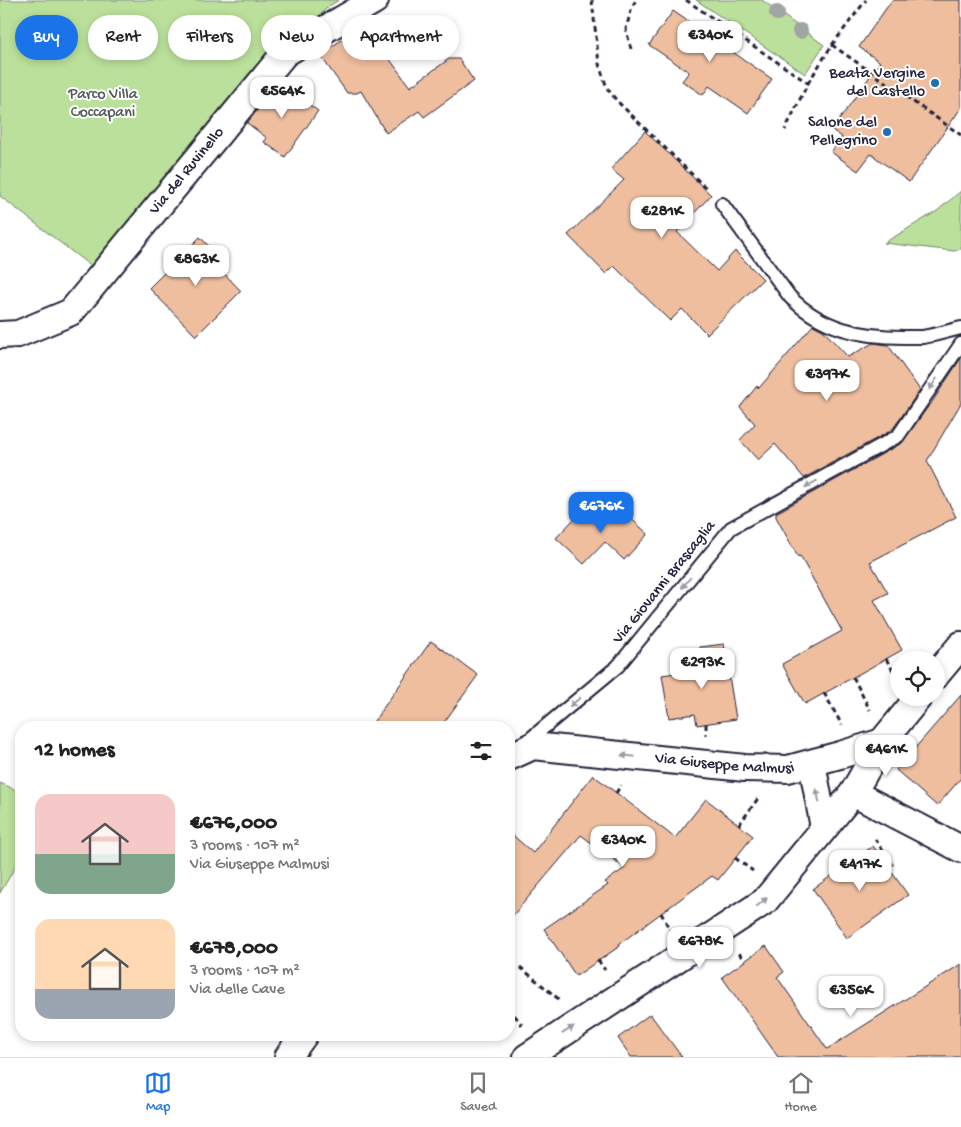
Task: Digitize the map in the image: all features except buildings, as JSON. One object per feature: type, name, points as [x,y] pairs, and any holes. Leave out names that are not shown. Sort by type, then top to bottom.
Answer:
[{"type":"street","name":"Via del Ruvinello","points":[[0,335],[18,334],[72,312],[285,53],[375,0]]},
{"type":"street","points":[[945,664],[961,645]]},
{"type":"street","points":[[527,1057],[765,901],[853,793],[882,742],[911,706]]},
{"type":"street","name":"Via Giuseppe Malmusi","points":[[515,754],[533,746],[745,768],[788,769],[882,742]]},
{"type":"street","points":[[812,763],[824,828]]},
{"type":"street","points":[[853,793],[961,849]]},
{"type":"street","points":[[288,1057],[300,1041]]},
{"type":"lane","points":[[722,204],[790,297],[801,308],[826,323],[850,332],[884,337],[924,337],[961,328]]},
{"type":"lane","name":"Via Giovanni Brascaglia","points":[[515,752],[618,666],[731,528],[898,436],[961,344]]},
{"type":"path","points":[[592,0],[599,64],[607,88],[617,101],[722,204]]},
{"type":"path","points":[[632,49],[626,29],[636,0]]},
{"type":"path","points":[[686,0],[808,83]]},
{"type":"path","points":[[785,130],[808,83],[832,46],[866,0]]},
{"type":"path","points":[[832,46],[961,135]]},
{"type":"path","points":[[886,659],[890,665]]},
{"type":"path","points":[[853,677],[873,715]]},
{"type":"path","points":[[824,693],[844,729]]},
{"type":"path","points":[[739,825],[762,792]]},
{"type":"path","points":[[735,858],[756,874]]},
{"type":"path","points":[[520,966],[562,1002]]},
{"type":"path","points":[[515,1016],[524,1028]]},
{"type":"green space","name":"Parco Villa Coccapani","points":[[0,0],[339,0],[329,6],[320,15],[261,15],[261,60],[275,60],[221,115],[106,278],[0,196]]},
{"type":"green space","points":[[696,0],[762,0],[824,45],[805,74]]},
{"type":"green space","points":[[961,191],[961,249],[954,251],[884,243],[937,211]]},
{"type":"green space","points":[[0,783],[15,789],[15,867],[0,893]]},
{"type":"place","name":"Beata Vergine del Castello","points":[[935,83]]},
{"type":"place","name":"Salone del Pellegrino","points":[[887,132]]}]
